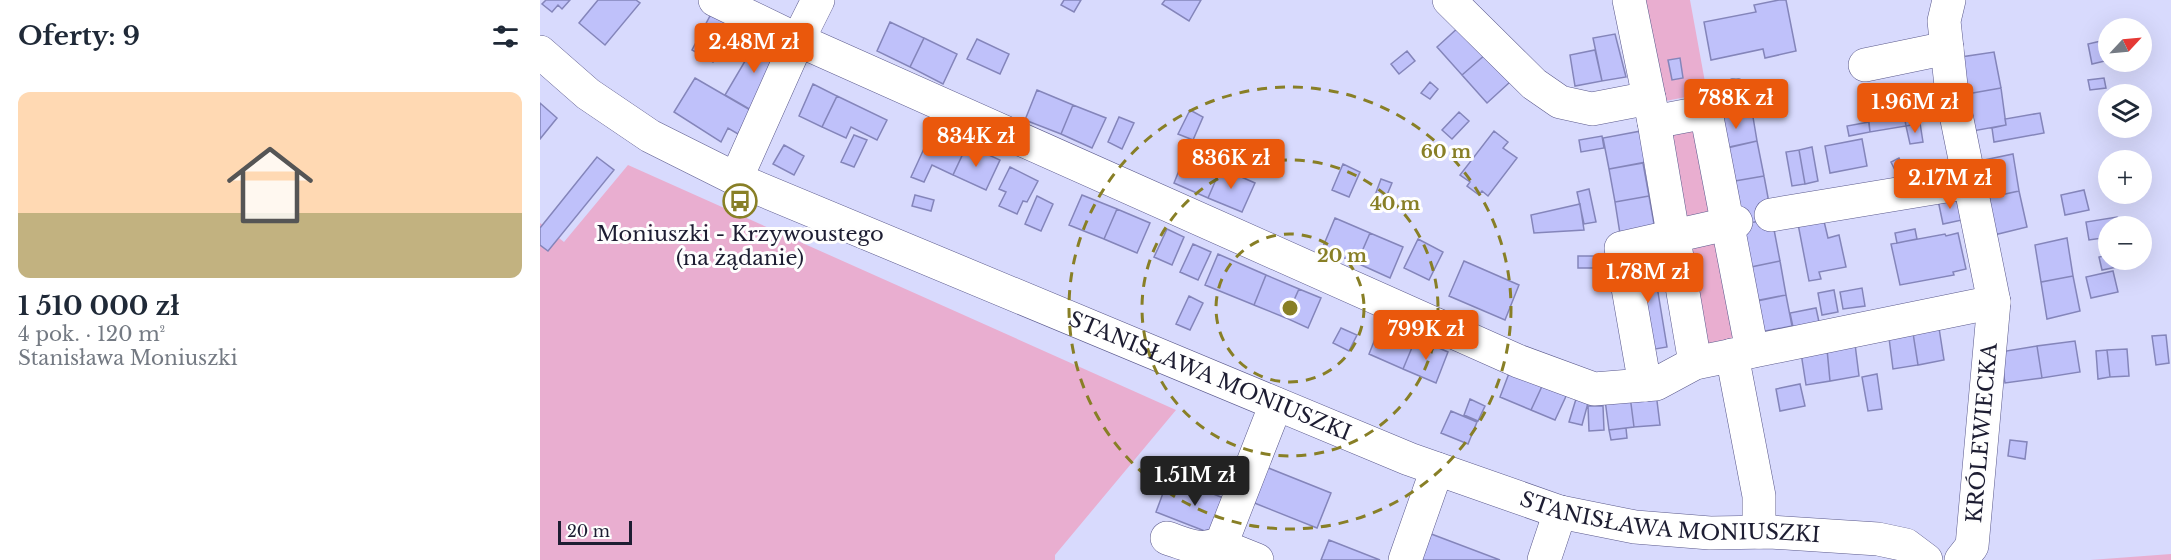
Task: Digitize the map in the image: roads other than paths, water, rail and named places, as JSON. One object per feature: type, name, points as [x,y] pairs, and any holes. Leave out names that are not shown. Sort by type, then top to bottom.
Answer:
[{"type":"street","points":[[715,0],[798,40],[1518,361],[1594,389],[1656,384],[1695,363],[1994,302]]},
{"type":"street","points":[[736,179],[818,0]]},
{"type":"street","points":[[1449,0],[1534,84],[1560,102],[1592,109],[1706,112]]},
{"type":"street","points":[[1629,0],[1651,110],[1695,363]]},
{"type":"street","name":"KRÓLEWIECKA","points":[[1949,0],[1944,21],[1952,95],[1994,302],[1971,546],[1961,560]]},
{"type":"street","points":[[1865,65],[1947,48]]},
{"type":"street","name":"STANISŁAWA MONIUSZKI","points":[[540,52],[588,94],[650,136],[736,179],[1437,469],[1560,512],[1635,527],[1710,533],[1759,532],[1878,539],[1906,545],[1926,560]]},
{"type":"street","points":[[1736,95],[1714,101],[1706,112],[1732,223],[1742,353],[1759,496],[1759,532]]},
{"type":"street","points":[[1771,215],[1970,182]]},
{"type":"street","points":[[1645,385],[1621,248],[1732,223]]},
{"type":"street","points":[[1167,538],[1193,547],[1211,548],[1222,542],[1276,404]]},
{"type":"street","points":[[1405,560],[1437,469]]},
{"type":"street","points":[[1544,560],[1560,512]]},
{"type":"street","points":[[1222,542],[1227,548],[1257,560]]},
{"type":"place","name":"Moniuszki - Krzywoustego (na żądanie)","points":[[740,201]]}]
